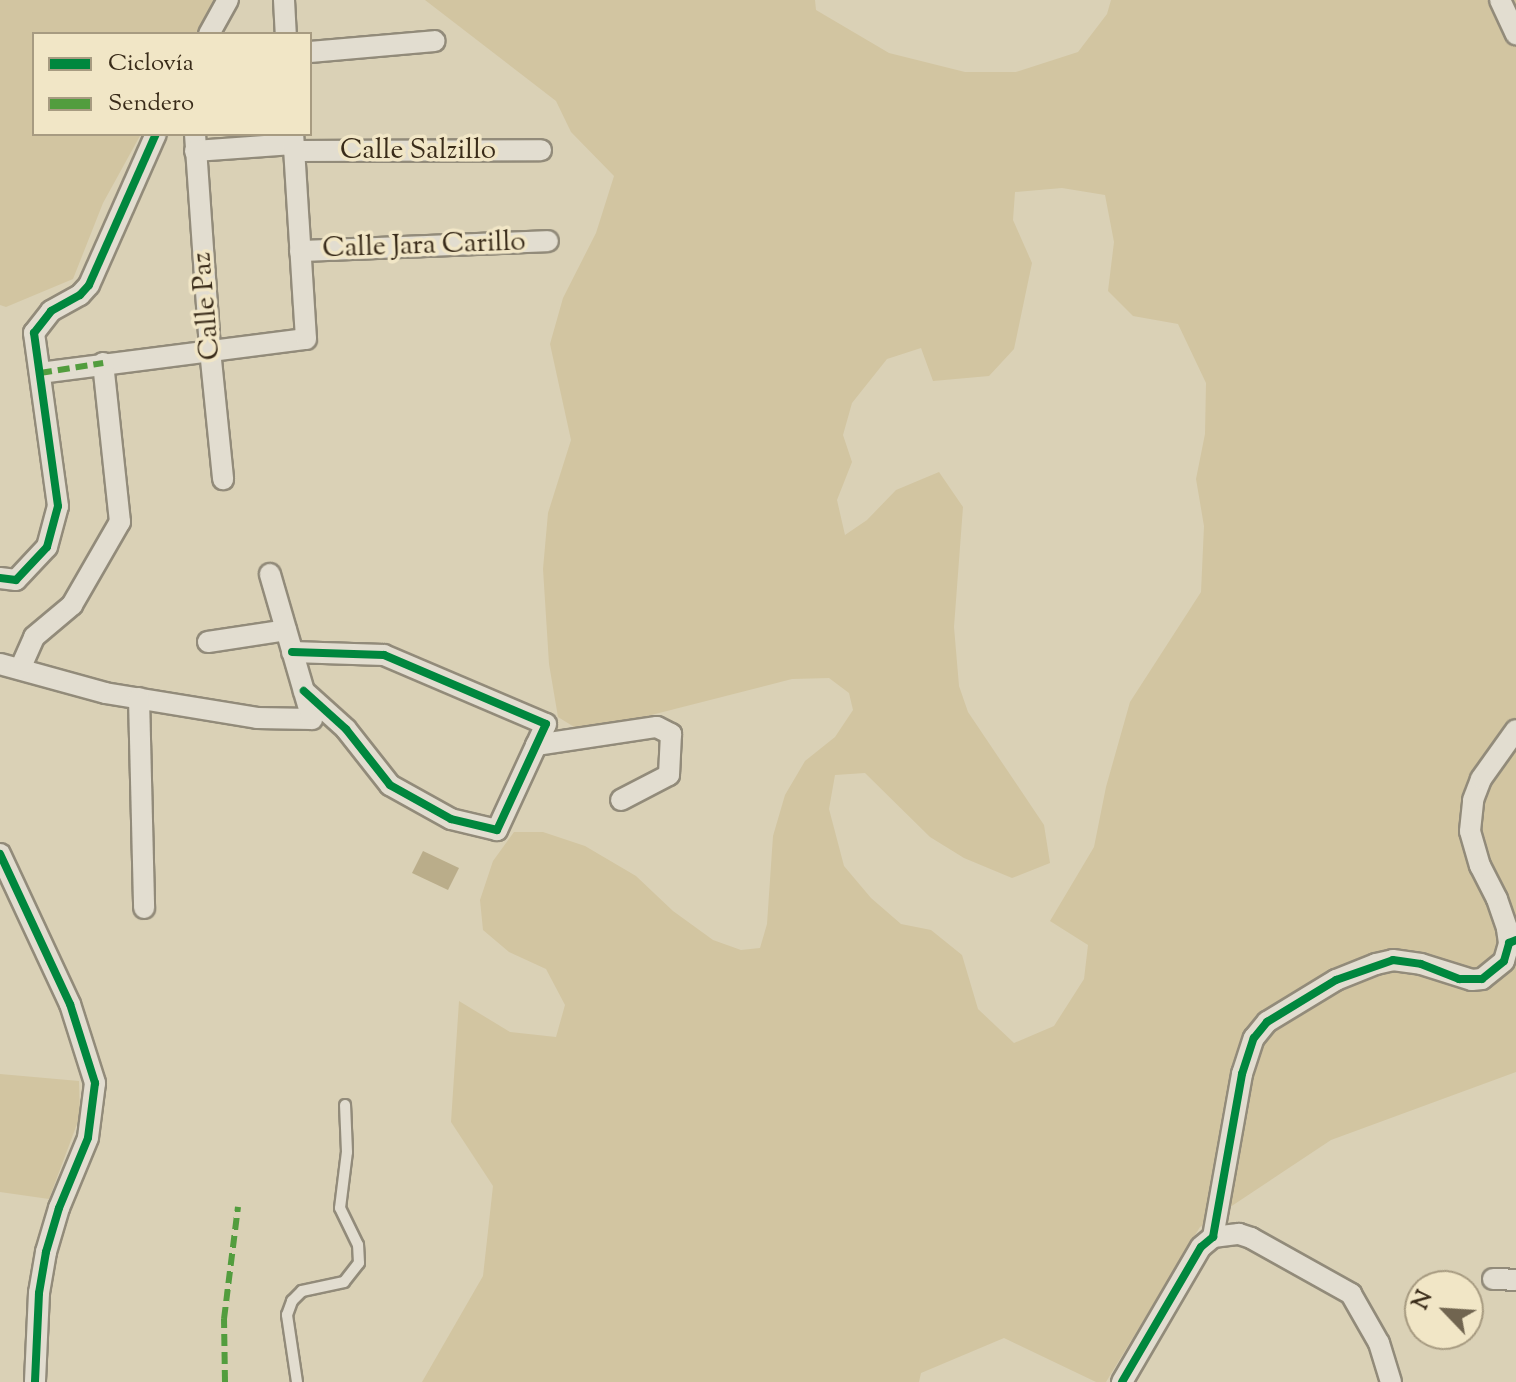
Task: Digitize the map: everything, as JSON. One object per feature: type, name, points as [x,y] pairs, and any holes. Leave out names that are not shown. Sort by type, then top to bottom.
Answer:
[{"type":"street","points":[[210,32],[228,0]]},
{"type":"street","points":[[284,0],[286,32]]},
{"type":"street","points":[[1500,0],[1516,34]]},
{"type":"street","points":[[312,52],[435,41]]},
{"type":"street","points":[[0,578],[16,580],[47,547],[58,506],[34,333],[51,311],[80,295],[89,285],[155,136]]},
{"type":"street","name":"Calle Salzillo","points":[[195,142],[541,150]]},
{"type":"street","name":"Calle Paz","points":[[195,142],[223,479]]},
{"type":"street","points":[[40,373],[306,339],[293,143]]},
{"type":"street","name":"Calle Jara Carillo","points":[[300,251],[548,241]]},
{"type":"street","points":[[20,669],[34,637],[72,605],[120,522],[103,363]]},
{"type":"street","points":[[0,664],[139,698],[257,718],[312,719],[270,574]]},
{"type":"street","points":[[208,642],[286,630]]},
{"type":"street","points":[[292,652],[384,655],[546,724],[497,830],[451,819],[390,785],[346,729],[304,691]]},
{"type":"street","points":[[139,698],[144,908]]},
{"type":"street","points":[[536,745],[657,727],[671,734],[669,775],[621,800]]},
{"type":"street","points":[[1213,1237],[1242,1074],[1254,1038],[1267,1022],[1336,980],[1393,960],[1421,964],[1459,979],[1482,979],[1504,961],[1512,941],[1497,899],[1480,866],[1470,831],[1473,800],[1481,779],[1516,730]]},
{"type":"street","points":[[0,854],[70,1004],[95,1083],[88,1138],[59,1208],[46,1252],[39,1293],[35,1382]]},
{"type":"street","points":[[1122,1382],[1201,1247],[1213,1237],[1239,1234],[1351,1294],[1379,1343],[1391,1382]]},
{"type":"street","points":[[1493,1279],[1516,1280]]},
{"type":"lane","points":[[297,1382],[288,1307],[302,1291],[350,1278],[361,1254],[340,1208],[347,1152],[345,1105]]},
{"type":"shaded area","points":[[0,0],[216,0],[198,32],[32,32],[32,136],[140,136],[103,203],[73,279],[6,307],[0,305]]},
{"type":"shaded area","points":[[425,0],[815,0],[816,10],[889,53],[965,72],[1016,72],[1078,52],[1107,14],[1111,0],[1516,0],[1516,1072],[1331,1140],[1200,1227],[1106,1382],[1096,1382],[1004,1338],[921,1373],[919,1382],[422,1382],[483,1276],[493,1186],[451,1122],[459,1001],[510,1032],[556,1037],[565,1005],[546,969],[509,952],[483,930],[480,900],[493,861],[514,832],[543,832],[585,846],[636,876],[673,911],[713,940],[741,950],[760,948],[767,924],[773,836],[785,795],[805,761],[835,737],[853,710],[849,693],[829,678],[792,679],[612,725],[579,730],[558,717],[549,664],[543,569],[548,513],[571,440],[550,344],[563,298],[596,233],[614,176],[571,132],[556,101]],"holes":[[[1062,188],[1105,195],[1114,242],[1108,291],[1133,316],[1178,324],[1206,383],[1205,434],[1196,479],[1204,526],[1201,592],[1130,702],[1106,787],[1094,847],[1050,921],[1088,945],[1084,979],[1054,1026],[1014,1043],[978,1009],[962,955],[931,930],[901,924],[871,898],[844,866],[829,809],[835,775],[865,773],[930,837],[964,858],[1012,878],[1050,863],[1044,825],[968,712],[959,686],[954,627],[963,507],[939,472],[896,490],[867,520],[845,535],[837,500],[852,462],[843,435],[852,403],[887,359],[921,348],[933,381],[989,376],[1014,349],[1032,263],[1013,220],[1015,192]]]},
{"type":"shaded area","points":[[423,851],[459,868],[448,890],[412,873]]},
{"type":"shaded area","points":[[0,1074],[79,1081],[80,1116],[49,1199],[0,1192]]},
{"type":"marked path","points":[[40,373],[103,363]]},
{"type":"marked path","points":[[225,1382],[224,1319],[238,1207]]},
{"type":"cycle path","points":[[0,578],[16,580],[47,547],[58,506],[34,333],[51,311],[80,295],[89,285],[155,136]]},
{"type":"cycle path","points":[[292,652],[384,655],[546,724],[497,830],[451,819],[390,785],[346,729],[304,691]]},
{"type":"cycle path","points":[[0,854],[70,1004],[95,1083],[88,1138],[59,1208],[46,1252],[39,1293],[35,1382]]},
{"type":"cycle path","points":[[1122,1382],[1201,1247],[1213,1237],[1242,1074],[1254,1038],[1267,1022],[1336,980],[1393,960],[1421,964],[1459,979],[1482,979],[1504,961],[1509,943],[1516,940]]}]
